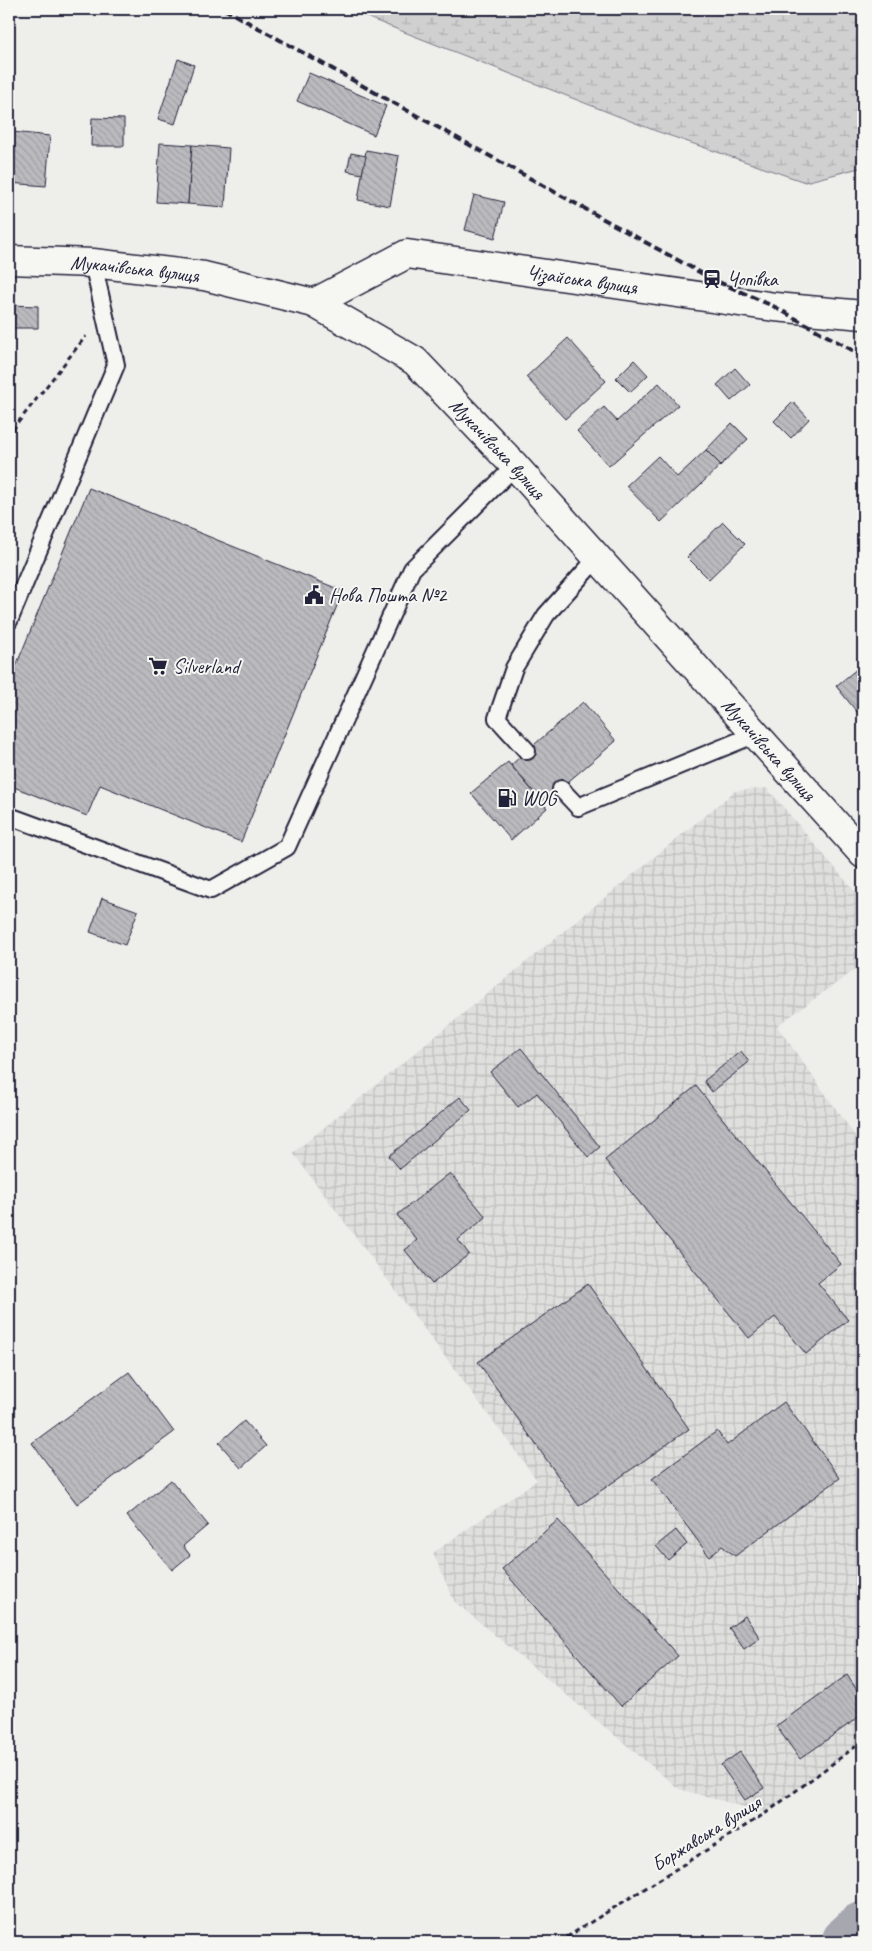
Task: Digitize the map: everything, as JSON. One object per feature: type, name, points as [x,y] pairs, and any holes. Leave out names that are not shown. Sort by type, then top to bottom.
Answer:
[{"type":"main road","name":"Чізайська вулиця","points":[[314,303],[407,254],[757,305],[863,314]]},
{"type":"main road","name":"Мукачівська вулиця","points":[[9,260],[93,263],[204,276],[314,303],[415,361],[515,466],[863,854]]},
{"type":"lane","points":[[9,621],[116,365],[93,263]]},
{"type":"lane","points":[[9,816],[211,890],[287,846],[412,569],[515,466]]},
{"type":"lane","points":[[527,751],[497,718],[514,668],[546,615],[597,558]]},
{"type":"lane","points":[[561,788],[578,807],[756,734]]},
{"type":"path","points":[[9,438],[16,425],[84,337],[107,327]]},
{"type":"path","name":"Боржавська вулиця","points":[[558,1942],[766,1813],[863,1741]]},
{"type":"shaded area","points":[[767,788],[863,901],[863,964],[777,1026],[863,1147],[863,1741],[766,1813],[679,1789],[454,1601],[433,1553],[537,1480],[293,1153],[735,791]]},
{"type":"green space","points":[[354,9],[863,9],[863,167],[805,182],[656,131],[371,19]]},
{"type":"building","points":[[178,59],[194,65],[175,124],[158,119]]},
{"type":"building","points":[[309,73],[386,106],[374,135],[297,101]]},
{"type":"building","points":[[92,118],[124,119],[124,146],[91,146]]},
{"type":"building","points":[[12,132],[50,136],[46,186],[9,183]]},
{"type":"building","points":[[160,143],[192,145],[188,204],[156,202]]},
{"type":"building","points":[[192,145],[229,148],[225,207],[188,204]]},
{"type":"building","points":[[366,150],[399,156],[390,206],[358,200]]},
{"type":"building","points":[[351,153],[366,156],[362,174],[347,171]]},
{"type":"building","points":[[474,195],[504,202],[495,238],[465,230]]},
{"type":"building","points":[[9,305],[38,306],[38,328],[9,328]]},
{"type":"building","points":[[568,338],[606,381],[565,419],[526,377]]},
{"type":"building","points":[[634,360],[648,375],[630,392],[616,378]]},
{"type":"building","points":[[735,368],[750,385],[731,401],[717,385]]},
{"type":"building","points":[[659,383],[678,405],[609,466],[577,431],[604,407],[617,421]]},
{"type":"building","points":[[793,402],[809,419],[791,438],[774,421]]},
{"type":"building","points":[[732,423],[748,439],[721,465],[706,450]]},
{"type":"building","points":[[706,450],[721,465],[661,522],[626,486],[658,456],[677,477]]},
{"type":"building","points":[[89,488],[343,591],[241,842],[100,785],[87,816],[9,785],[9,683]]},
{"type":"building","points":[[723,522],[745,544],[709,579],[687,557]]},
{"type":"building","points":[[863,664],[863,707],[857,712],[836,686]]},
{"type":"building","points":[[583,702],[616,741],[543,803],[511,765]]},
{"type":"building","name":"WOG","points":[[508,762],[547,808],[511,840],[471,793]]},
{"type":"building","points":[[102,898],[138,911],[125,945],[90,932]]},
{"type":"building","points":[[521,1048],[600,1147],[588,1157],[537,1093],[518,1107],[490,1072]]},
{"type":"building","points":[[741,1051],[749,1062],[712,1092],[704,1081]]},
{"type":"building","points":[[696,1086],[841,1264],[818,1283],[848,1320],[806,1354],[775,1317],[749,1338],[605,1160]]},
{"type":"building","points":[[460,1097],[471,1110],[400,1169],[389,1156]]},
{"type":"building","points":[[450,1173],[486,1217],[458,1240],[469,1254],[432,1284],[405,1250],[417,1240],[397,1215]]},
{"type":"building","points":[[588,1284],[689,1429],[579,1506],[478,1362]]},
{"type":"building","points":[[129,1372],[174,1432],[77,1504],[32,1443]]},
{"type":"building","points":[[784,1402],[840,1478],[735,1556],[722,1546],[709,1556],[652,1479],[717,1431],[727,1445]]},
{"type":"building","points":[[244,1421],[266,1446],[241,1468],[219,1443]]},
{"type":"building","points":[[171,1480],[208,1525],[183,1546],[190,1555],[172,1570],[127,1516]]},
{"type":"building","points":[[558,1520],[678,1656],[621,1706],[502,1569]]},
{"type":"building","points":[[676,1530],[687,1544],[668,1560],[656,1546]]},
{"type":"building","points":[[745,1616],[760,1638],[744,1649],[729,1628]]},
{"type":"building","points":[[847,1675],[863,1699],[863,1714],[800,1759],[776,1726]]},
{"type":"building","points":[[740,1752],[764,1788],[745,1800],[721,1765]]},
{"type":"waterway","points":[[849,1942],[863,1929]]},
{"type":"railway","points":[[224,9],[712,279],[775,307],[863,356]]},
{"type":"place","name":"Чопівка","points":[[712,279]]},
{"type":"place","name":"Нова Пошта №2","points":[[314,595]]},
{"type":"place","name":"Silverland","points":[[158,666]]},
{"type":"place","name":"WOG","points":[[507,798]]}]
